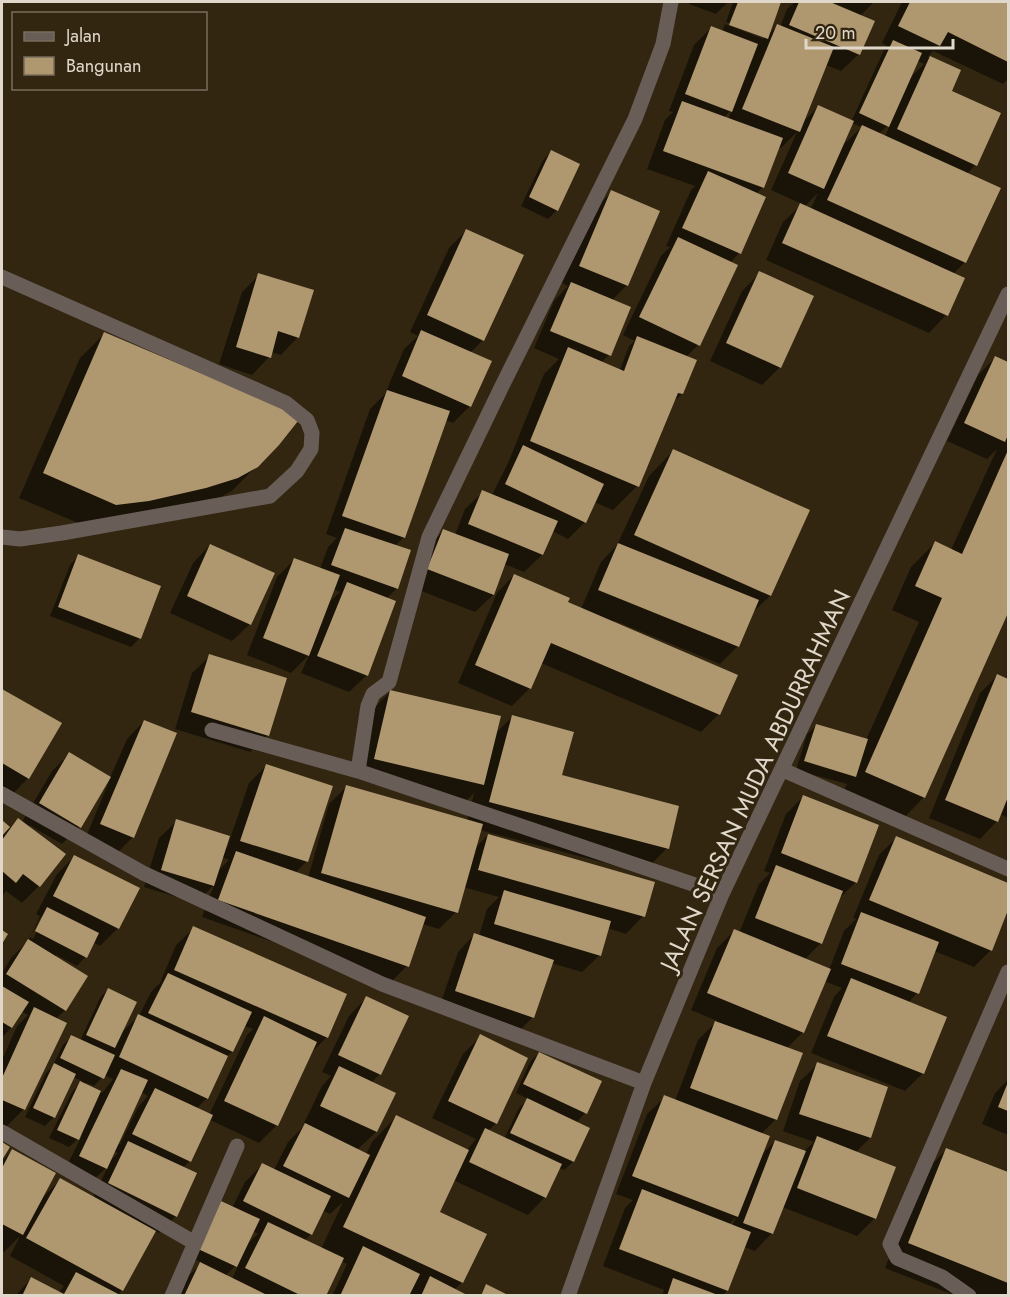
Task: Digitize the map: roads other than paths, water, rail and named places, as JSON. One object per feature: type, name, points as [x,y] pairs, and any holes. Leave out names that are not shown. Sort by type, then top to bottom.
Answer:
[{"type":"street","points":[[358,771],[368,705],[374,694],[389,682],[429,537],[635,119],[663,44],[671,2]]},
{"type":"street","points":[[2,277],[286,403],[307,420],[312,433],[311,449],[297,471],[270,496],[62,533],[20,539],[2,537]]},
{"type":"street","name":"JALAN SERSAN MUDA ABDURRAHMAN","points":[[568,1296],[644,1083],[722,894],[1008,294]]},
{"type":"street","points":[[212,730],[358,771],[722,894]]},
{"type":"street","points":[[783,770],[1008,869]]},
{"type":"street","points":[[2,794],[144,873],[382,984],[644,1083]]},
{"type":"street","points":[[969,1296],[942,1277],[897,1258],[890,1244],[1008,972]]},
{"type":"street","points":[[2,1132],[195,1243]]},
{"type":"street","points":[[172,1296],[237,1146]]}]
